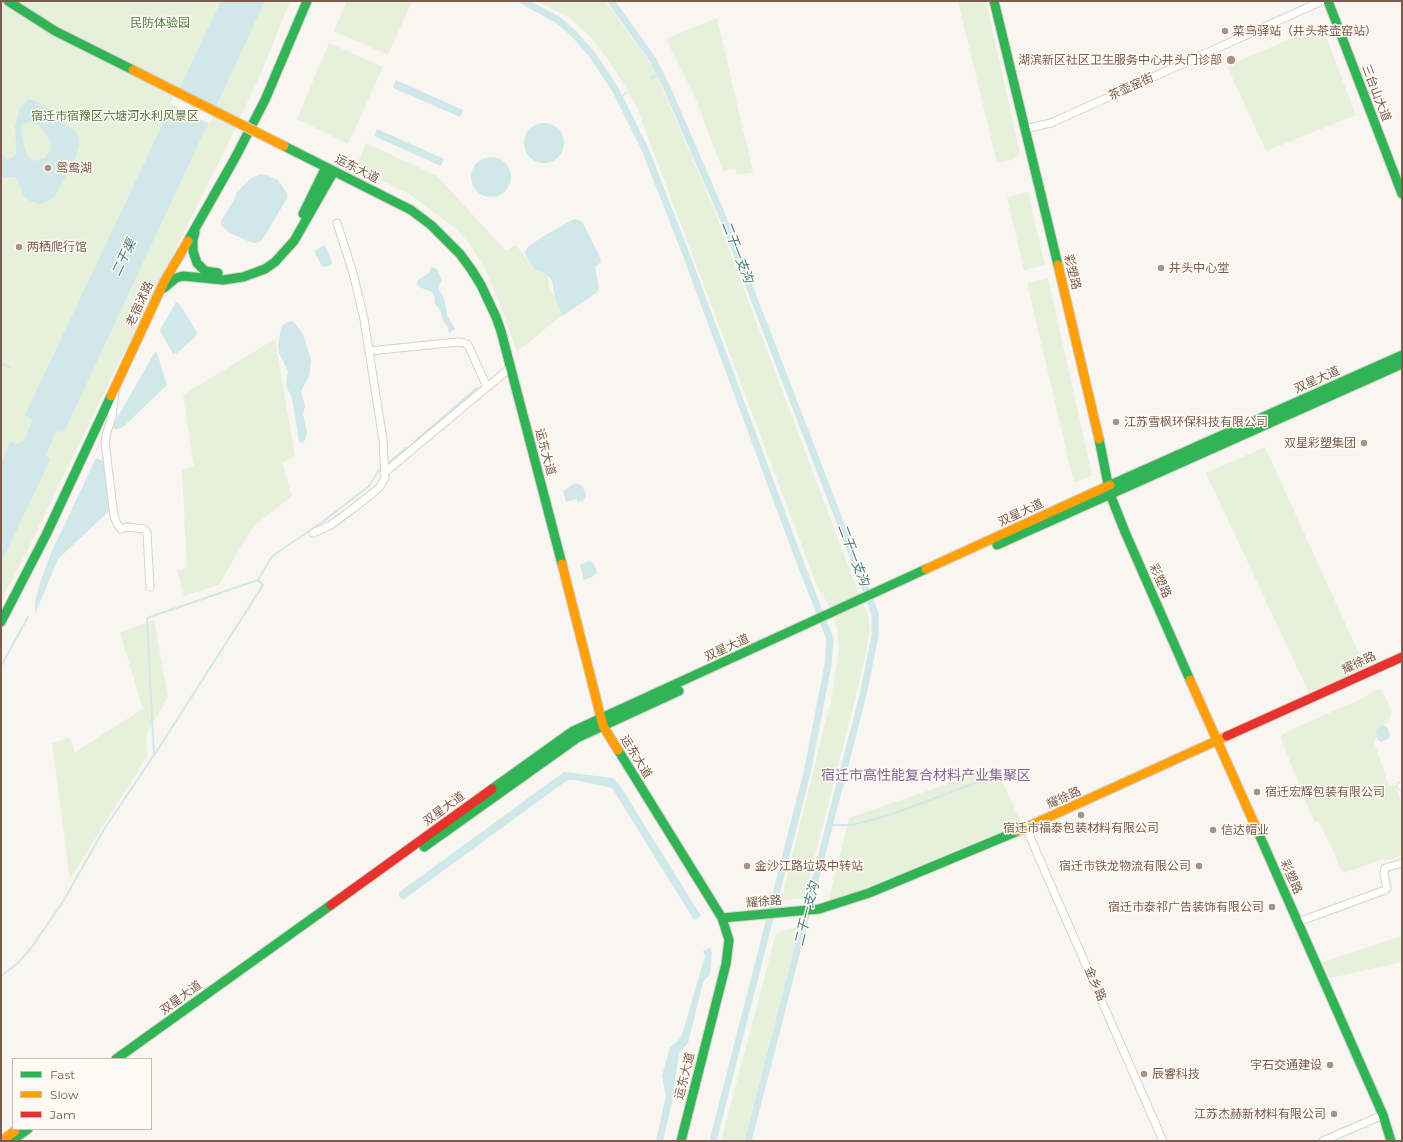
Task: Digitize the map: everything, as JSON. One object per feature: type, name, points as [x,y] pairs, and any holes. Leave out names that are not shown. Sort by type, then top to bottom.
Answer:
[{"type":"street","name":"运东大道","points":[[8,1],[55,31],[411,210],[431,225],[460,254],[481,285],[489,300],[501,331],[602,722],[722,918],[729,940],[726,964],[681,1141]]},
{"type":"street","name":"老宿沭路","points":[[1,622],[46,535],[158,293],[235,158],[265,100],[307,1]]},
{"type":"street","name":"彩塑路","points":[[994,1],[1074,331],[1109,490],[1125,532],[1383,1115],[1391,1141]]},
{"type":"street","name":"茶壶窑街","points":[[1025,129],[1035,128],[1051,123],[1322,1]]},
{"type":"street","name":"三台山大道","points":[[1328,1],[1402,194]]},
{"type":"street","name":"三台山大道","points":[[1335,1],[1402,178]]},
{"type":"street","points":[[197,224],[193,240],[193,251],[197,263],[205,271],[228,274],[249,270],[272,257],[290,237],[330,169]]},
{"type":"street","points":[[158,293],[171,281],[180,276],[230,280],[250,275],[265,269],[275,262],[286,251],[301,231],[330,169]]},
{"type":"street","points":[[313,533],[329,526],[346,514],[379,488],[385,478],[383,440],[369,350],[353,273],[337,223]]},
{"type":"street","points":[[369,350],[458,342],[464,343],[468,345],[487,387]]},
{"type":"street","name":"双星大道","points":[[117,1058],[573,731],[602,722],[1402,354]]},
{"type":"street","name":"双星大道","points":[[1109,490],[1402,364]]},
{"type":"street","points":[[384,473],[510,368]]},
{"type":"street","points":[[116,384],[113,411],[107,432],[106,442],[114,516],[121,529],[127,527],[144,529],[147,533],[150,587]]},
{"type":"street","name":"耀徐路","points":[[722,918],[819,909],[869,893],[1026,828],[1402,657]]},
{"type":"street","name":"双星大道","points":[[127,1058],[577,738],[602,722]]},
{"type":"street","name":"金乡路","points":[[1026,828],[1164,1141]]},
{"type":"street","points":[[1298,922],[1385,890],[1387,888],[1384,874],[1385,868],[1402,863]]},
{"type":"street","points":[[1323,1141],[1383,1115]]},
{"type":"street","points":[[1,1141],[17,1130]]},
{"type":"street","points":[[11,1141],[27,1130]]},
{"type":"green space","name":"宿迁市宿豫区六塘河水利风景区","points":[[1,1],[290,1],[262,71],[224,152],[30,545],[1,600]]},
{"type":"green space","points":[[347,1],[412,1],[388,55],[334,31]]},
{"type":"green space","points":[[536,1],[605,1],[653,67],[712,204],[869,619],[870,631],[861,676],[804,898],[781,901],[831,700],[839,649],[837,627],[825,599],[818,588],[636,105],[615,70],[592,38],[567,16]]},
{"type":"green space","points":[[958,1],[986,1],[1020,154],[1011,160],[997,163]]},
{"type":"green space","points":[[717,18],[753,172],[737,175],[735,168],[723,171],[696,99],[666,39]]},
{"type":"green space","points":[[1316,28],[1320,40],[1326,37],[1356,115],[1266,151],[1227,66]]},
{"type":"green space","points":[[329,43],[383,67],[348,144],[297,119]]},
{"type":"green space","points":[[366,143],[437,176],[506,251],[516,245],[535,270],[544,273],[548,277],[549,288],[562,315],[517,352],[497,296],[484,267],[470,244],[455,228],[411,195],[356,168]]},
{"type":"green space","points":[[1028,192],[1045,265],[1024,270],[1007,197]]},
{"type":"green space","points":[[1048,278],[1092,475],[1074,483],[1027,283]]},
{"type":"green space","points":[[275,339],[295,456],[282,463],[292,496],[255,525],[245,539],[219,585],[184,596],[177,570],[187,568],[182,470],[194,466],[183,395]]},
{"type":"green space","points":[[1265,447],[1365,667],[1309,693],[1206,473]]},
{"type":"green space","points":[[154,620],[168,697],[146,735],[147,756],[70,879],[52,743],[70,738],[75,752],[143,709],[120,633]]},
{"type":"green space","points":[[1381,689],[1392,711],[1389,720],[1381,729],[1374,742],[1389,786],[1395,783],[1402,806],[1402,855],[1385,861],[1383,859],[1344,873],[1339,867],[1333,850],[1319,822],[1314,821],[1281,739],[1282,734],[1365,697],[1373,691]]},
{"type":"green space","points":[[996,767],[1022,825],[907,875],[828,903],[849,819]]},
{"type":"green space","points":[[796,928],[798,932],[744,1141],[721,1141],[776,934],[781,931]]},
{"type":"green space","points":[[1402,936],[1402,962],[1330,978],[1323,962]]},
{"type":"water","name":"二干渠","points":[[221,1],[265,1],[64,432],[58,431],[55,434],[46,455],[50,460],[1,563],[1,465],[10,442],[18,444],[24,440],[32,421],[25,415]]},
{"type":"water","points":[[396,80],[463,110],[460,117],[393,88]]},
{"type":"water","points":[[27,100],[32,100],[41,104],[77,133],[79,140],[79,147],[74,161],[54,198],[40,204],[30,201],[24,196],[15,177],[1,178],[1,152],[7,160],[15,156],[16,153],[15,126],[20,108]],"holes":[[[29,122],[38,125],[50,140],[51,150],[45,158],[34,161],[29,158],[25,150],[21,129],[25,123]]]},
{"type":"water","points":[[544,123],[552,125],[558,129],[562,135],[564,143],[562,151],[558,157],[552,161],[544,163],[536,161],[530,157],[526,151],[524,143],[526,135],[530,129],[536,125]]},
{"type":"water","points":[[377,129],[444,159],[441,166],[374,136]]},
{"type":"water","points":[[491,157],[499,159],[505,163],[509,169],[511,177],[509,185],[505,191],[499,195],[491,197],[483,195],[477,191],[473,185],[471,177],[473,169],[477,163],[483,159]]},
{"type":"water","points":[[260,174],[278,180],[287,193],[287,198],[266,234],[260,242],[255,243],[228,232],[221,225],[221,221],[234,200],[237,192],[250,179]]},
{"type":"water","points":[[574,219],[583,223],[599,255],[601,262],[595,267],[599,289],[596,293],[562,315],[555,298],[552,280],[544,273],[535,270],[525,252],[528,247],[542,237]]},
{"type":"water","points":[[325,245],[332,262],[331,265],[325,267],[322,266],[314,251]]},
{"type":"water","points":[[431,267],[438,271],[442,280],[439,290],[444,298],[447,315],[455,329],[449,333],[448,326],[444,323],[440,310],[434,303],[435,298],[432,292],[419,287],[417,284],[418,280],[429,273]]},
{"type":"water","points":[[176,302],[180,305],[197,332],[195,337],[177,353],[173,354],[160,330]]},
{"type":"water","points":[[290,321],[294,322],[303,334],[311,360],[309,377],[301,391],[305,406],[303,414],[307,432],[303,443],[299,442],[292,398],[286,386],[288,371],[279,353],[278,345],[281,328],[284,324]]},
{"type":"water","points":[[155,352],[157,353],[167,385],[123,427],[115,430],[113,425]]},
{"type":"water","points":[[96,458],[103,461],[110,510],[58,559],[35,614],[35,602],[40,582],[52,551]]},
{"type":"water","points":[[574,484],[579,484],[582,486],[586,494],[585,498],[583,501],[577,502],[577,499],[566,502],[563,491]]},
{"type":"water","points":[[590,561],[594,564],[597,573],[584,580],[580,565]]},
{"type":"water","points":[[1383,725],[1387,727],[1390,735],[1388,739],[1381,742],[1377,739],[1376,730]]},
{"type":"water","points":[[564,772],[613,778],[619,784],[701,916],[694,920],[612,788],[575,780],[566,781],[403,900],[399,896],[401,891]]},
{"type":"water","points":[[710,948],[712,953],[710,974],[703,982],[688,1043],[679,1053],[673,1097],[663,1141],[656,1141],[666,1096],[662,1076],[670,1047],[678,1041],[682,1035],[705,956],[703,951]]},
{"type":"pier","points":[[176,91],[216,111],[210,124],[170,104]]},
{"type":"waterway","points":[[523,1],[558,20],[573,33],[591,53],[615,89],[645,149],[686,254],[798,557],[830,639],[828,665],[807,773],[713,1141]]},
{"type":"waterway","name":"二干一支沟","points":[[611,1],[653,60],[667,88],[721,213],[875,613],[875,636],[863,695],[748,1141]]},
{"type":"waterway","points":[[651,78],[660,74]]},
{"type":"waterway","points":[[620,98],[626,93]]},
{"type":"waterway","points":[[1,363],[10,368]]},
{"type":"waterway","points":[[414,442],[477,388]]},
{"type":"waterway","points":[[387,464],[406,448]]},
{"type":"waterway","points":[[1,976],[18,963],[32,947],[64,900],[103,831],[154,755],[147,618],[258,580],[275,554],[321,523],[369,486],[379,470]]},
{"type":"waterway","points":[[155,754],[263,585],[258,580]]},
{"type":"waterway","points":[[1,666],[28,617]]},
{"type":"waterway","points":[[829,825],[852,825],[890,815],[992,777]]},
{"type":"traffic: fast","points":[[8,1],[55,31],[133,70]]},
{"type":"traffic: fast","points":[[188,241],[235,158],[265,100],[307,1]]},
{"type":"traffic: fast","points":[[994,1],[1058,265]]},
{"type":"traffic: fast","points":[[1328,1],[1402,194]]},
{"type":"traffic: fast","points":[[284,146],[411,210],[431,225],[460,254],[471,269],[481,285],[501,331],[562,564]]},
{"type":"traffic: fast","points":[[303,214],[326,167]]},
{"type":"traffic: fast","points":[[164,288],[176,278],[183,276],[223,280],[243,277],[265,269],[275,262],[294,241],[334,171]]},
{"type":"traffic: fast","points":[[195,232],[193,251],[197,263],[205,271],[218,273]]},
{"type":"traffic: fast","points":[[1110,485],[1402,355]]},
{"type":"traffic: fast","points":[[997,545],[1402,364]]},
{"type":"traffic: fast","points":[[1,622],[46,535],[111,396]]},
{"type":"traffic: fast","points":[[1099,439],[1110,494],[1125,532],[1190,680]]},
{"type":"traffic: fast","points":[[492,789],[573,731],[926,569]]},
{"type":"traffic: fast","points":[[424,847],[577,738],[679,691]]},
{"type":"traffic: fast","points":[[618,750],[722,918],[729,940],[726,964],[681,1141]]},
{"type":"traffic: fast","points":[[722,918],[819,909],[869,893],[1018,831]]},
{"type":"traffic: fast","points":[[1258,832],[1383,1115],[1391,1141]]},
{"type":"traffic: fast","points":[[117,1058],[331,905]]},
{"type":"traffic: fast","points":[[11,1141],[27,1130]]},
{"type":"traffic: slow","points":[[133,70],[284,146]]},
{"type":"traffic: slow","points":[[111,396],[164,282],[188,241]]},
{"type":"traffic: slow","points":[[1058,265],[1099,439]]},
{"type":"traffic: slow","points":[[926,569],[1110,485]]},
{"type":"traffic: slow","points":[[562,564],[603,726],[618,750]]},
{"type":"traffic: slow","points":[[1190,680],[1258,832]]},
{"type":"traffic: slow","points":[[1018,831],[1227,736]]},
{"type":"traffic: slow","points":[[1,1141],[15,1131]]},
{"type":"traffic: jam","points":[[1227,736],[1402,657]]},
{"type":"traffic: jam","points":[[331,905],[492,789]]},
{"type":"place","name":"菜鸟驿站（井头茶壶窑站）","points":[[1225,31]]},
{"type":"place","name":"湖滨新区社区卫生服务中心井头门诊部","points":[[1231,60]]},
{"type":"place","name":"鸳鸯湖","points":[[48,168]]},
{"type":"place","name":"两栖爬行馆","points":[[19,247]]},
{"type":"place","name":"井头中心堂","points":[[1161,268]]},
{"type":"place","name":"江苏雪枫环保科技有限公司","points":[[1116,422]]},
{"type":"place","name":"双星彩塑集团","points":[[1364,443]]},
{"type":"place","name":"宿迁宏辉包装有限公司","points":[[1257,792]]},
{"type":"place","name":"宿迁市福泰包装材料有限公司","points":[[1081,815]]},
{"type":"place","name":"信达帽业","points":[[1213,830]]},
{"type":"place","name":"金沙江路垃圾中转站","points":[[747,866]]},
{"type":"place","name":"宿迁市铁龙物流有限公司","points":[[1199,866]]},
{"type":"place","name":"宿迁市泰祁广告装饰有限公司","points":[[1272,907]]},
{"type":"place","name":"宇石交通建设","points":[[1330,1065]]},
{"type":"place","name":"辰睿科技","points":[[1144,1074]]},
{"type":"place","name":"江苏杰赫新材料有限公司","points":[[1334,1114]]},
{"type":"district","name":"宿迁市高性能复合材料产业集聚区","points":[[926,776]]},
{"type":"park label","name":"民防体验园","points":[[160,23]]}]
